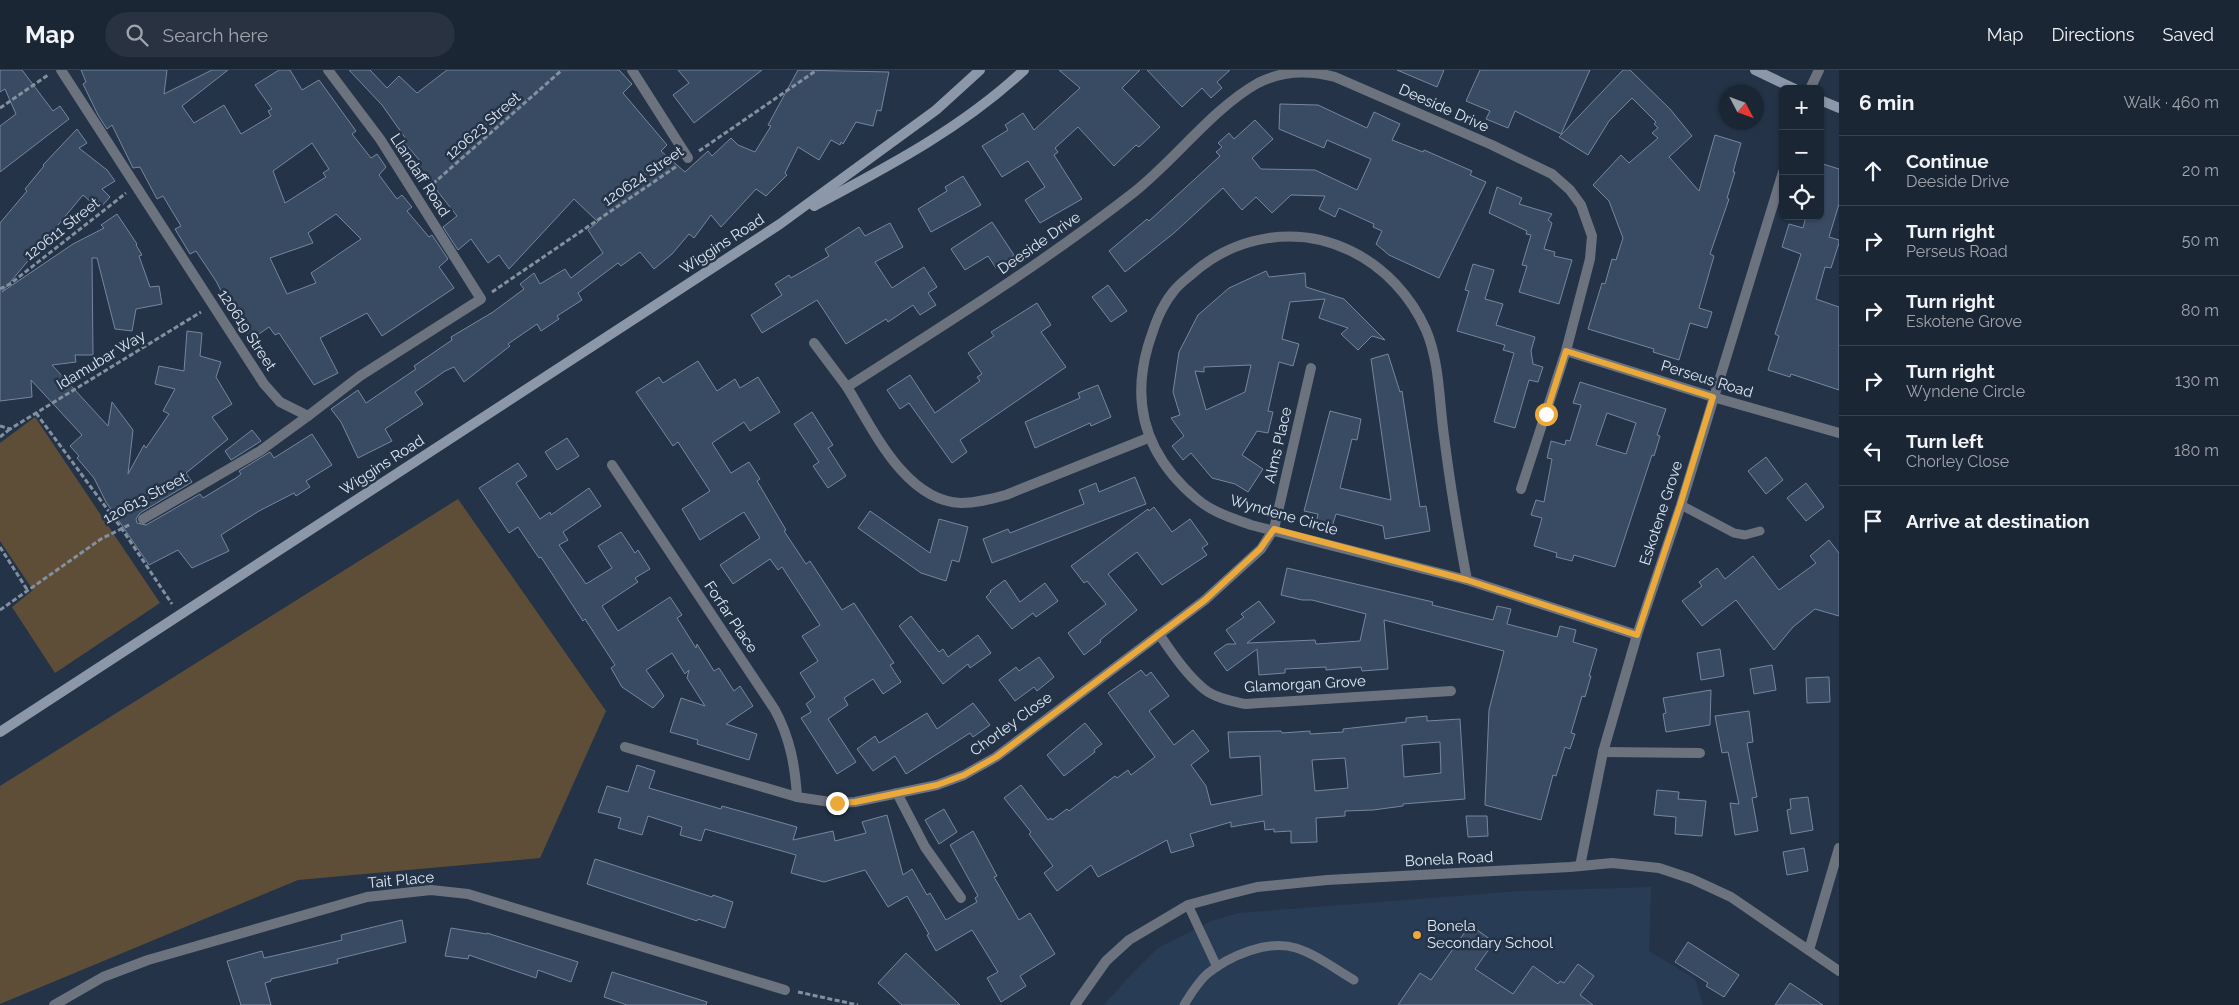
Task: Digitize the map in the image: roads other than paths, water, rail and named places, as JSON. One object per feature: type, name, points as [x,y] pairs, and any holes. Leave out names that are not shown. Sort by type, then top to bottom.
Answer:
[{"type":"street","name":"120619 Street","points":[[60,70],[264,384],[280,402],[308,416]]},
{"type":"street","name":"Llandaff Road","points":[[308,416],[360,376],[481,299],[380,139],[328,70]]},
{"type":"street","points":[[632,70],[688,158]]},
{"type":"street","name":"Wiggins Road","points":[[0,732],[780,224],[936,110],[980,70]]},
{"type":"street","name":"Wiggins Road","points":[[780,224],[913,153],[942,135],[981,108],[1024,70]]},
{"type":"street","points":[[1755,70],[1787,85]]},
{"type":"street","points":[[1812,85],[1819,70]]},
{"type":"street","name":"Deeside Drive","points":[[847,387],[1079,235],[1146,182],[1214,117],[1258,83],[1281,72],[1311,71],[1335,77],[1492,145],[1552,174],[1570,190],[1581,205],[1592,236],[1590,259],[1566,351],[1521,489]]},
{"type":"street","points":[[1824,102],[1839,108]]},
{"type":"street","name":"Eskotene Grove","points":[[1580,866],[1603,752],[1637,635],[1680,505],[1782,175]]},
{"type":"street","name":"Wyndene Circle","points":[[1467,580],[1452,498],[1435,362],[1426,331],[1406,295],[1383,271],[1360,255],[1332,242],[1304,236],[1276,237],[1254,240],[1220,254],[1197,270],[1174,290],[1163,306],[1154,325],[1144,360],[1141,400],[1148,438],[1168,469],[1197,500],[1224,515],[1251,525],[1274,529],[1467,580],[1637,635]]},
{"type":"street","points":[[814,343],[847,387],[895,463],[916,486],[936,496],[959,503],[983,502],[1006,495],[1148,438]]},
{"type":"street","name":"Perseus Road","points":[[1566,351],[1713,397],[1839,433]]},
{"type":"street","name":"Alms Place","points":[[1274,529],[1311,368]]},
{"type":"street","name":"120613 Street","points":[[143,519],[260,451],[308,416]]},
{"type":"street","name":"Forfar Place","points":[[612,465],[775,710],[785,728],[792,750],[797,797]]},
{"type":"street","name":"Chorley Close","points":[[625,747],[797,797],[837,803],[855,802],[937,785],[964,775],[996,757],[1159,634],[1234,575],[1260,549],[1274,529]]},
{"type":"street","name":"Glamorgan Grove","points":[[1159,634],[1205,690],[1226,699],[1245,704],[1452,691]]},
{"type":"street","points":[[1603,752],[1700,753]]},
{"type":"street","points":[[897,792],[925,848],[961,898]]},
{"type":"street","points":[[1809,950],[1839,848]]},
{"type":"street","name":"Bonela Road","points":[[1075,1005],[1106,961],[1129,940],[1188,905],[1257,887],[1327,880],[1612,863],[1649,867],[1692,879],[1731,897],[1839,972]]},
{"type":"street","name":"Tait Place","points":[[54,1005],[103,977],[148,960],[367,897],[431,890],[468,894],[786,990]]},
{"type":"lane","points":[[1680,505],[1734,533],[1745,534],[1760,531]]},
{"type":"lane","points":[[1188,905],[1217,967]]},
{"type":"lane","points":[[1184,1005],[1196,986],[1217,967],[1234,957],[1282,945],[1306,952],[1354,980]]},
{"type":"place","name":"Bonela Secondary School","points":[[1417,935]]}]
